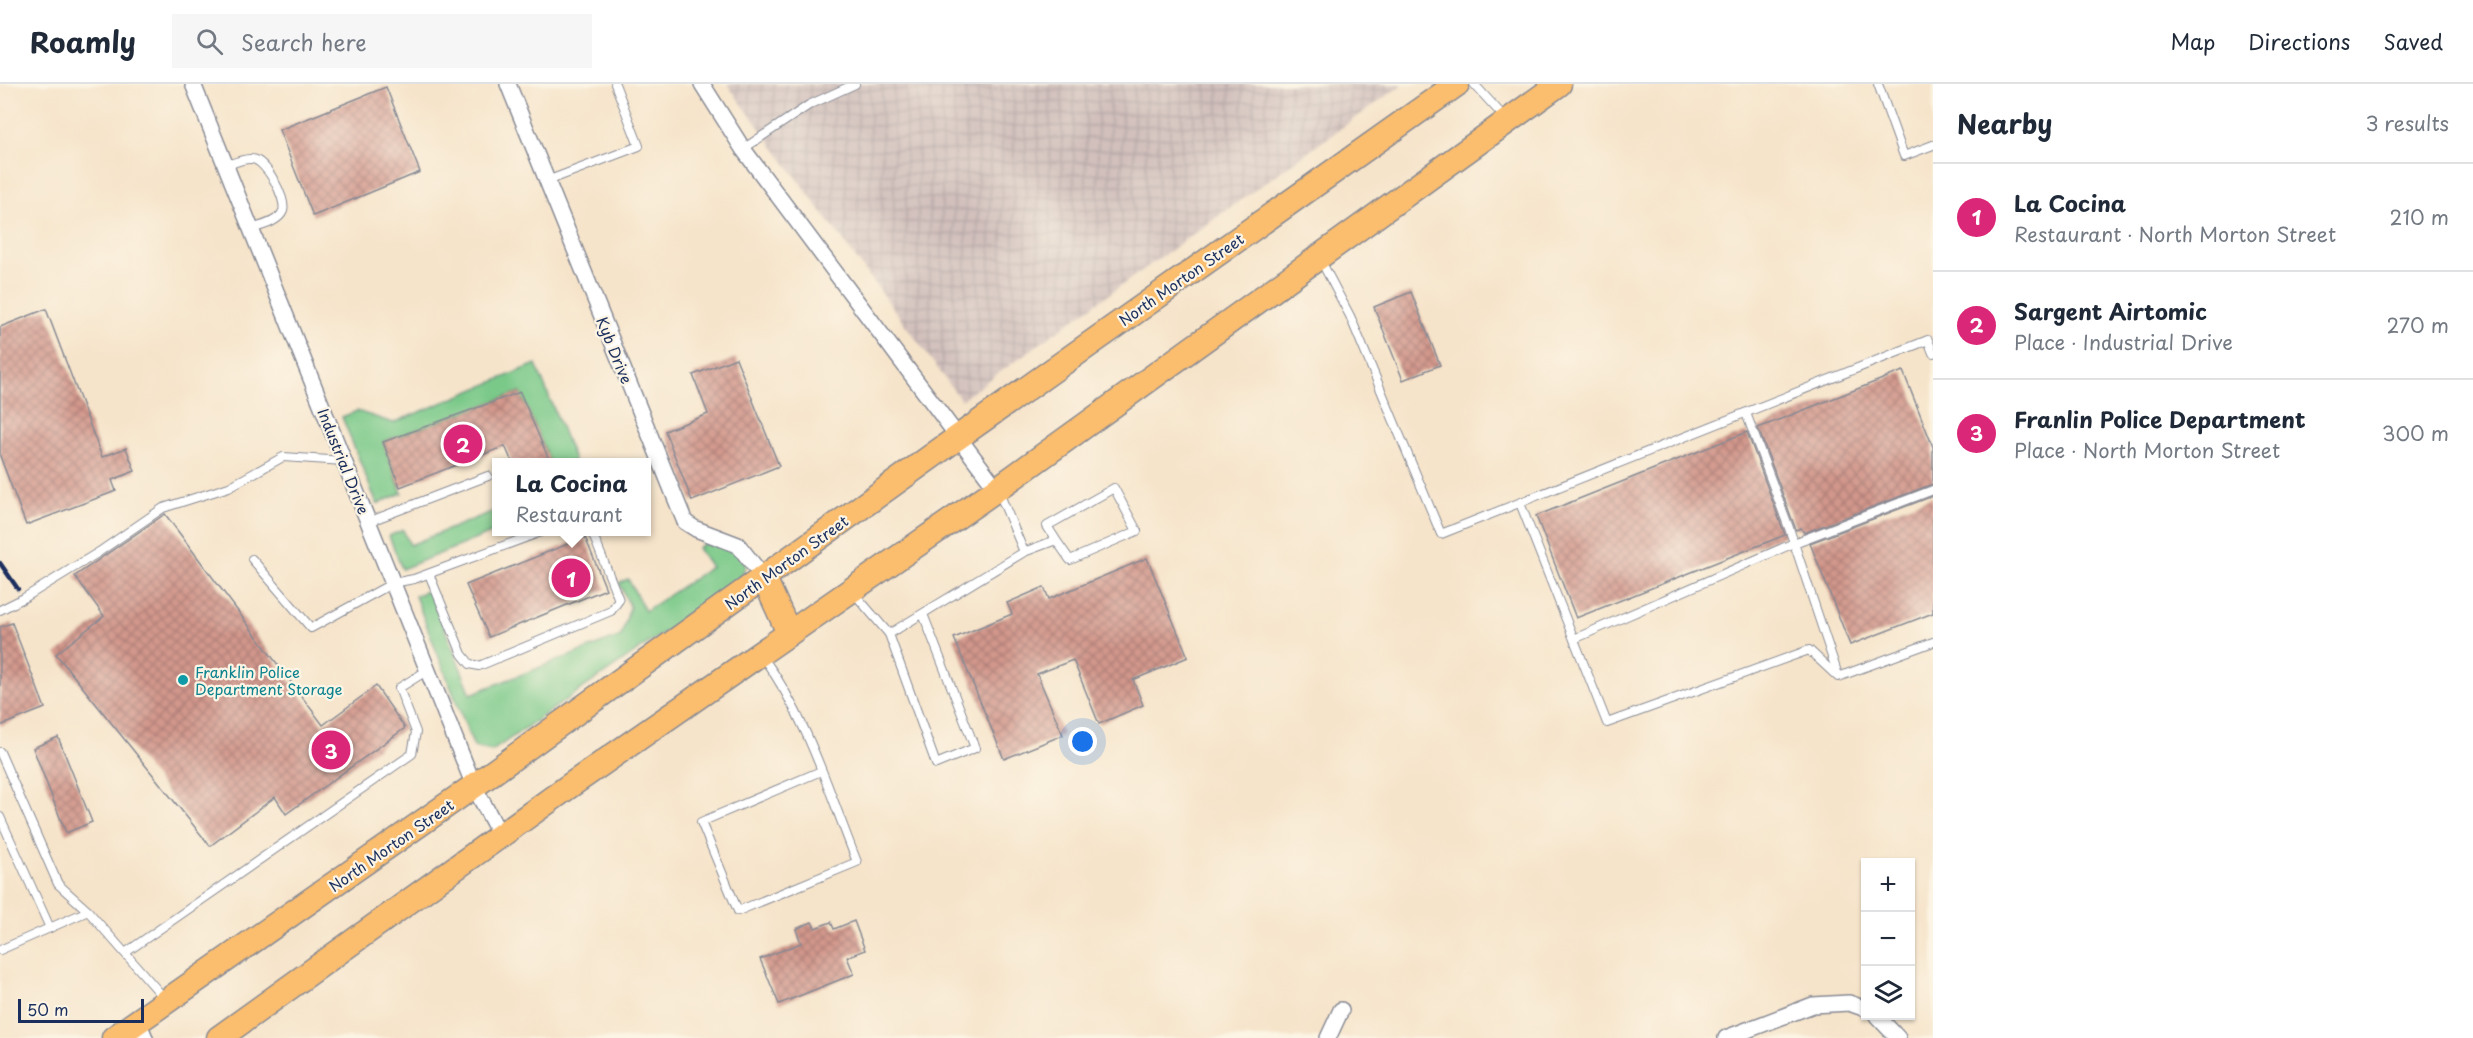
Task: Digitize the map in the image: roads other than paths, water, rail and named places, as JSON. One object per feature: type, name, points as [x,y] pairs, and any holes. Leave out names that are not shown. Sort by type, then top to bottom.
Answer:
[{"type":"main road","name":"North Morton Street","points":[[114,1038],[142,1029],[166,1001],[474,786],[957,438],[1457,84]]},
{"type":"main road","points":[[219,1038],[759,652],[998,489],[1506,120],[1559,84]]},
{"type":"main road","points":[[764,578],[789,633]]},
{"type":"street","name":"Industrial Drive","points":[[193,84],[474,786],[500,835]]},
{"type":"street","name":"Kyb Drive","points":[[508,84],[685,522],[696,529],[738,545],[764,578]]},
{"type":"street","points":[[702,84],[743,149],[957,438],[998,489]]},
{"type":"street","points":[[1726,1038],[1813,1005],[1830,1002],[1861,1008]]},
{"type":"street","points":[[1328,1038],[1341,1010]]},
{"type":"street","points":[[1881,1020],[1898,1038]]},
{"type":"lane","points":[[547,181],[639,146],[615,84]]},
{"type":"lane","points":[[743,149],[809,105],[855,84]]},
{"type":"lane","points":[[1474,84],[1506,120]]},
{"type":"lane","points":[[1878,84],[1904,156],[1933,145]]},
{"type":"lane","points":[[225,166],[251,158],[261,161],[268,168],[283,204],[283,211],[278,219],[251,230]]},
{"type":"lane","points":[[1320,257],[1350,316],[1441,534],[1928,340],[1933,353]]},
{"type":"lane","points":[[1746,412],[1794,543],[1838,677]]},
{"type":"lane","points":[[0,610],[99,552],[163,508],[230,488],[283,457],[344,461]]},
{"type":"lane","points":[[368,522],[488,476]]},
{"type":"lane","points":[[1114,488],[1137,531],[1070,560],[1056,540],[1047,525],[1114,488]]},
{"type":"lane","points":[[998,489],[1024,552]]},
{"type":"lane","points":[[1574,639],[1794,543],[1933,490]]},
{"type":"lane","points":[[1520,503],[1606,723],[1809,651],[1838,677]]},
{"type":"lane","points":[[252,559],[311,628],[393,583],[429,573],[529,536]]},
{"type":"lane","points":[[429,573],[462,654],[470,664],[479,666],[611,611],[619,600],[594,536]]},
{"type":"lane","points":[[889,634],[1024,552],[1056,540]]},
{"type":"lane","points":[[850,589],[889,634],[936,764],[975,748],[923,614]]},
{"type":"lane","points":[[1838,677],[1933,642]]},
{"type":"lane","points":[[759,652],[785,687],[821,771],[857,862],[738,911],[701,822],[821,771]]},
{"type":"lane","points":[[125,953],[412,754],[416,732],[399,688],[428,670]]},
{"type":"lane","points":[[0,752],[58,884],[88,911],[166,1001]]},
{"type":"lane","points":[[0,817],[50,928]]},
{"type":"lane","points":[[0,950],[88,911]]},
{"type":"railway","points":[[0,563],[18,589]]},
{"type":"place","name":"Sargent Airtomic","points":[[463,444]]},
{"type":"place","name":"La Cocina","points":[[571,578]]},
{"type":"place","name":"Franklin Police Department Storage","points":[[183,680]]},
{"type":"place","name":"Franlin Police Department","points":[[331,750]]}]
